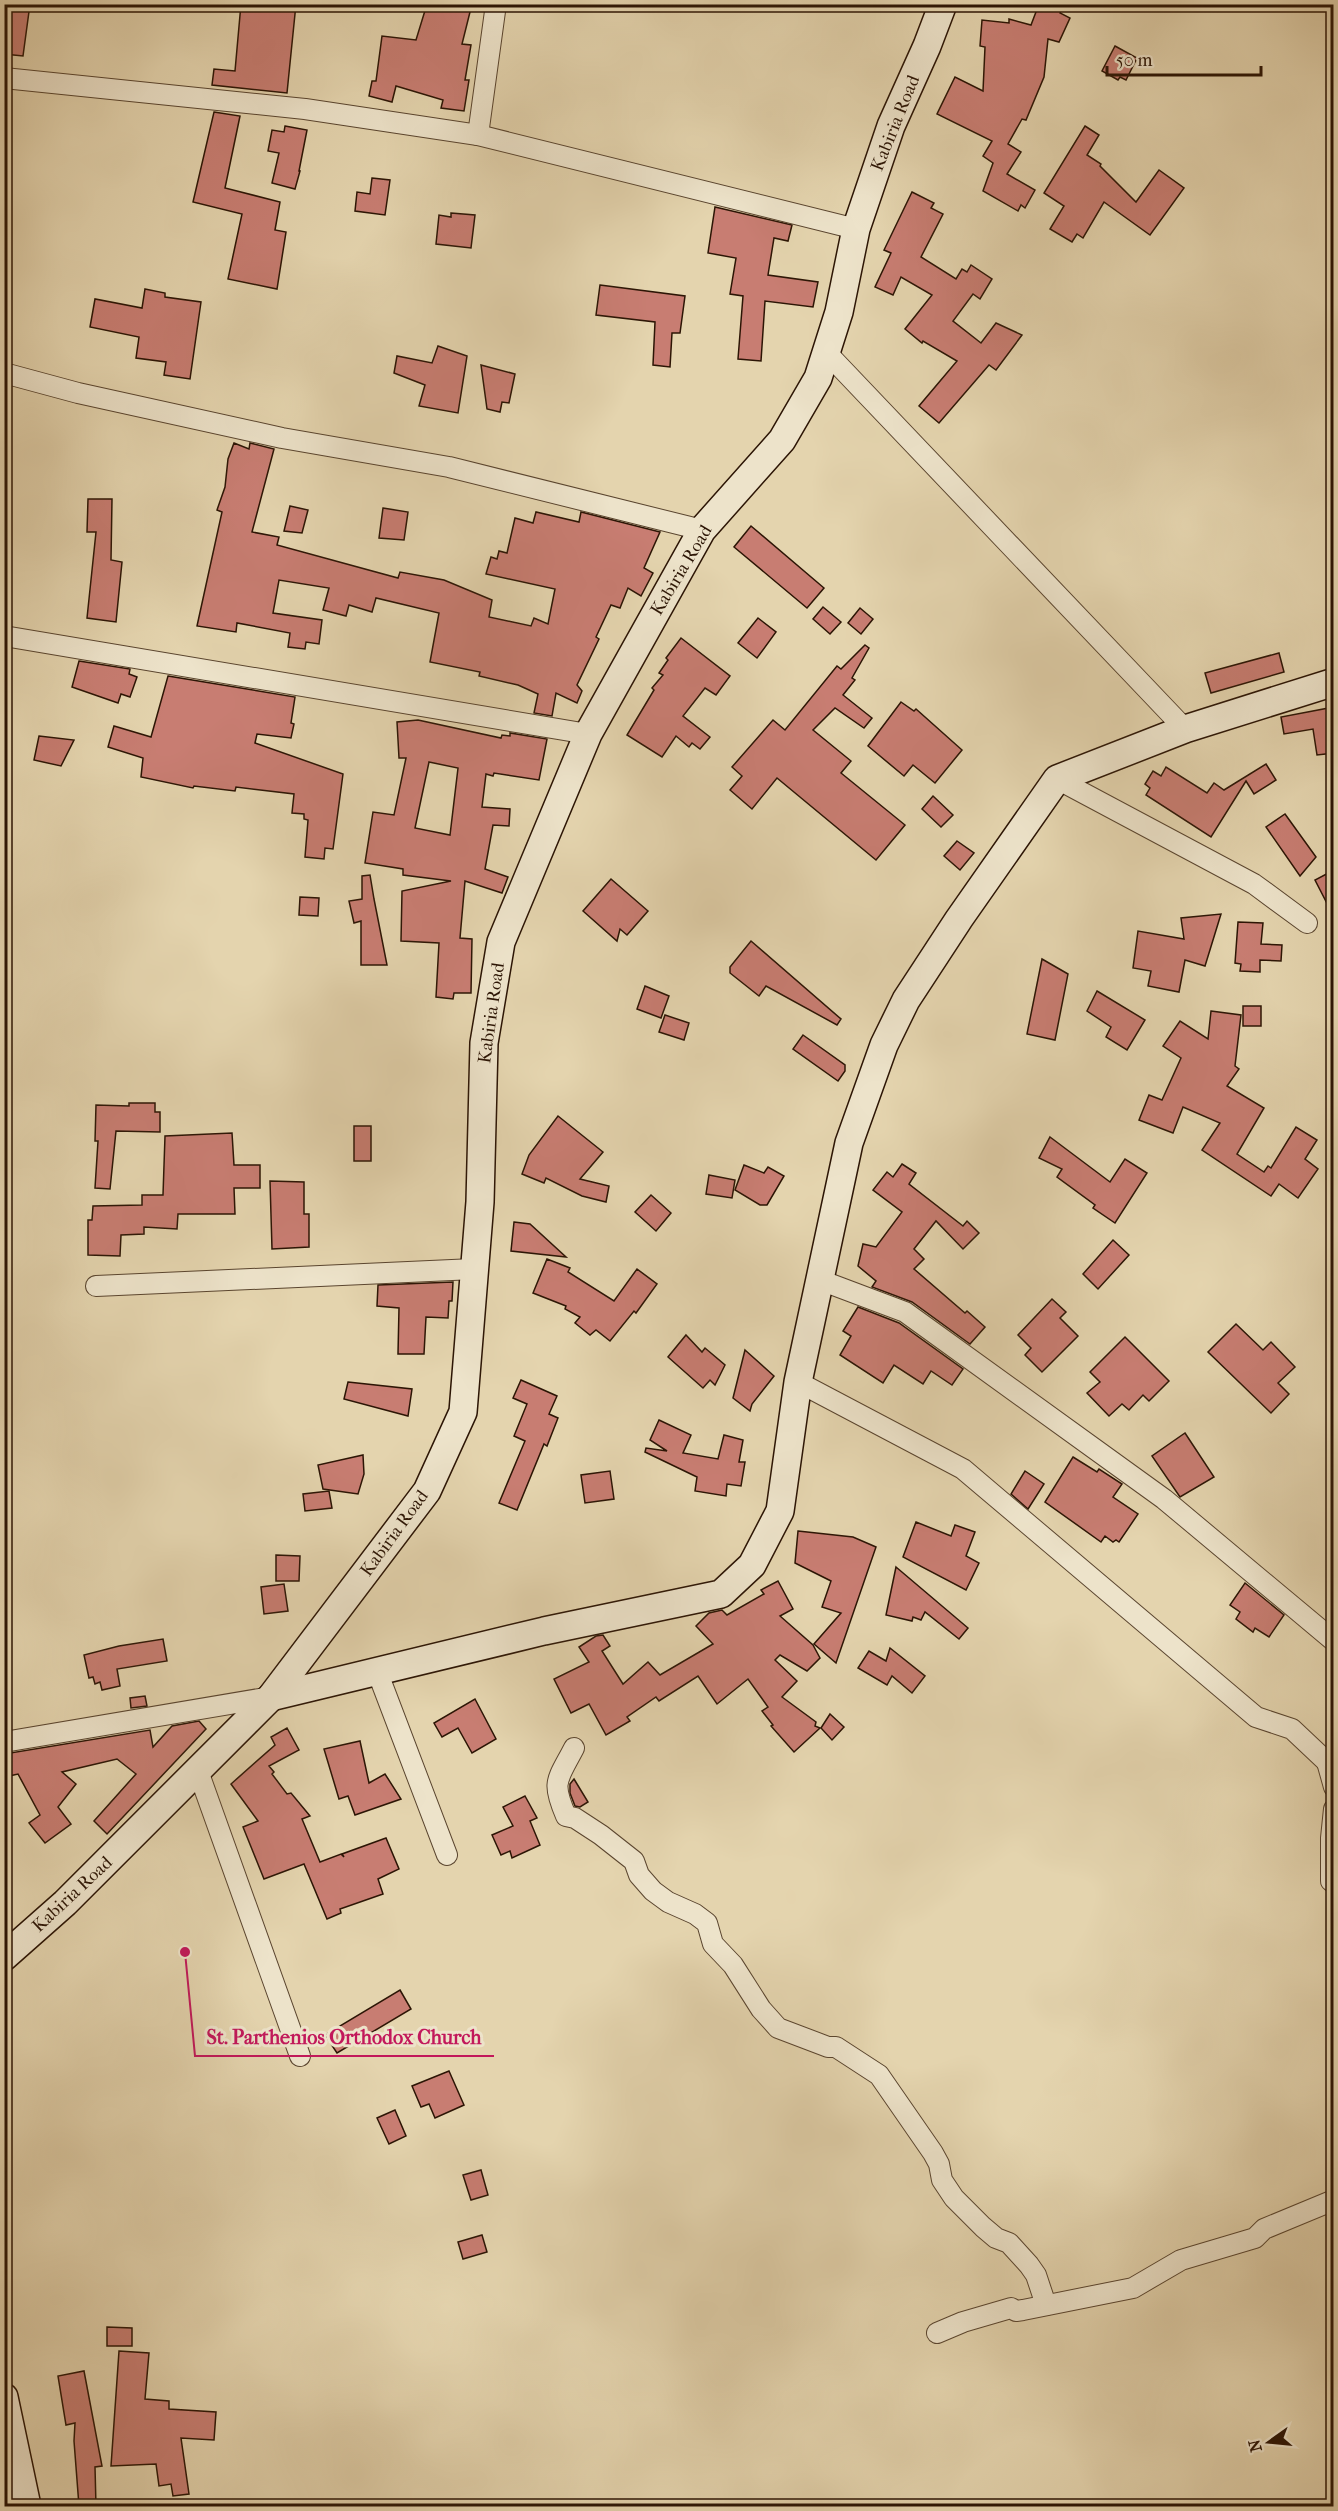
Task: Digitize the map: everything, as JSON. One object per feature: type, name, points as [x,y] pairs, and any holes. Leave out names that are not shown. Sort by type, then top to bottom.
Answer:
[{"type":"main road","name":"Kabiria Road","points":[[4,1957],[65,1903],[270,1697],[427,1491],[462,1412],[480,1202],[484,1043],[501,942],[588,734],[702,530],[782,440],[818,378],[839,312],[856,230],[891,126],[943,4]]},
{"type":"main road","points":[[270,1697],[544,1631],[721,1594],[752,1565],[780,1511],[798,1382],[849,1143],[884,1045],[906,1000],[958,919],[1057,779],[1185,729],[1334,682]]},
{"type":"main road","points":[[4,2397],[27,2506]]},
{"type":"street","points":[[478,135],[496,4]]},
{"type":"street","points":[[4,78],[305,109],[478,135],[856,230]]},
{"type":"street","points":[[826,352],[1185,729]]},
{"type":"street","points":[[4,354],[6,373],[78,393],[282,438],[449,467],[702,530]]},
{"type":"street","points":[[4,636],[588,734]]},
{"type":"street","points":[[1057,779],[1254,884],[1307,923]]},
{"type":"street","points":[[96,1286],[474,1269]]},
{"type":"street","points":[[820,1280],[905,1312],[1164,1499],[1334,1641]]},
{"type":"street","points":[[798,1382],[963,1469],[1256,1717],[1292,1729],[1331,1762],[1334,1787]]},
{"type":"street","points":[[377,1671],[447,1855]]},
{"type":"street","points":[[4,1742],[270,1697]]},
{"type":"street","points":[[574,1748],[556,1782],[556,1793],[566,1816],[575,1818],[602,1835],[634,1861],[639,1875],[652,1891],[707,1923],[713,1944],[733,1965],[761,2009],[778,2028],[828,2047],[836,2047],[879,2075],[933,2153],[939,2164],[942,2180],[954,2198],[989,2232],[1009,2243],[1029,2265],[1036,2275],[1046,2305]]},
{"type":"street","points":[[198,1771],[300,2056]]},
{"type":"street","points":[[1334,1809],[1331,1838],[1331,1881],[1334,1883]]},
{"type":"street","points":[[937,2334],[963,2322],[1011,2308],[1016,2311],[1133,2288],[1181,2260],[1255,2238],[1264,2229],[1334,2200]]},
{"type":"building","points":[[4,4],[30,4],[23,56],[4,54]]},
{"type":"building","points":[[241,4],[296,4],[287,93],[212,85],[214,69],[235,71]]},
{"type":"building","points":[[427,4],[472,4],[462,44],[471,45],[465,80],[469,80],[464,111],[441,108],[443,100],[396,86],[392,102],[369,96],[372,81],[376,81],[382,36],[416,40]]},
{"type":"building","points":[[1039,4],[1064,4],[1060,13],[1070,18],[1059,42],[1048,39],[1044,77],[1026,120],[1022,119],[1008,144],[1021,152],[1007,174],[1035,190],[1025,208],[1021,205],[1018,211],[983,191],[993,163],[983,156],[992,141],[937,114],[955,77],[983,91],[985,47],[980,46],[982,20],[1009,23],[1009,19],[1031,25]]},
{"type":"building","points":[[1115,46],[1137,58],[1126,80],[1120,77],[1118,80],[1102,71]]},
{"type":"building","points":[[214,112],[240,116],[225,188],[280,202],[275,230],[286,232],[277,289],[228,279],[242,214],[193,202]]},
{"type":"building","points":[[285,126],[307,130],[295,189],[272,183],[279,153],[268,151],[272,130],[284,132]]},
{"type":"building","points":[[1085,126],[1099,135],[1087,155],[1101,164],[1100,166],[1136,202],[1159,170],[1184,188],[1150,235],[1104,202],[1083,238],[1077,234],[1072,242],[1050,229],[1064,206],[1044,193]]},
{"type":"building","points":[[372,178],[390,180],[385,215],[355,211],[357,192],[370,194]]},
{"type":"building","points":[[912,192],[934,203],[931,208],[943,214],[921,257],[956,279],[962,269],[967,272],[971,265],[992,279],[980,299],[973,294],[953,321],[981,343],[996,323],[1022,335],[996,370],[989,365],[939,423],[919,406],[957,361],[923,341],[922,343],[905,329],[932,295],[901,277],[893,295],[875,287],[891,253],[884,250]]},
{"type":"building","points":[[715,207],[792,225],[788,241],[774,238],[768,275],[818,282],[813,307],[765,301],[761,361],[738,359],[743,296],[730,294],[736,258],[708,253]]},
{"type":"building","points":[[451,213],[475,215],[471,248],[436,244],[439,215],[451,217]]},
{"type":"building","points":[[600,285],[685,296],[680,333],[672,333],[670,367],[653,365],[655,322],[596,315]]},
{"type":"building","points":[[145,289],[165,293],[165,297],[201,302],[190,379],[164,375],[166,362],[136,358],[139,337],[90,327],[95,299],[142,308]]},
{"type":"building","points":[[438,346],[467,356],[458,413],[419,406],[425,385],[394,373],[397,356],[432,363]]},
{"type":"building","points":[[481,365],[515,374],[509,403],[502,402],[500,412],[487,409]]},
{"type":"building","points":[[234,443],[249,449],[250,443],[274,449],[252,532],[279,537],[277,545],[398,578],[400,572],[444,580],[492,600],[489,617],[531,626],[534,618],[548,624],[555,589],[486,574],[491,557],[497,559],[499,551],[507,553],[515,518],[533,523],[536,512],[579,522],[581,512],[660,532],[644,568],[653,573],[641,596],[628,588],[620,608],[611,605],[596,637],[599,639],[577,685],[582,691],[577,703],[556,693],[552,716],[534,713],[538,694],[518,685],[479,676],[480,672],[430,662],[439,613],[376,598],[372,612],[349,605],[346,616],[323,610],[329,588],[279,580],[273,613],[322,620],[319,644],[306,642],[305,649],[288,647],[290,633],[237,623],[236,632],[197,626],[222,512],[217,510],[225,487],[228,459]]},
{"type":"building","points":[[88,499],[112,499],[111,560],[122,562],[116,622],[87,618],[96,532],[87,532]]},
{"type":"building","points":[[290,506],[308,510],[302,533],[284,531]]},
{"type":"building","points":[[383,508],[408,512],[404,540],[379,538]]},
{"type":"building","points":[[751,526],[824,588],[807,608],[734,547]]},
{"type":"building","points":[[823,607],[841,622],[830,634],[813,619]]},
{"type":"building","points":[[860,608],[873,619],[861,634],[848,623]]},
{"type":"building","points":[[758,618],[776,632],[757,658],[738,643]]},
{"type":"building","points":[[681,638],[730,676],[716,695],[705,688],[683,716],[710,737],[700,749],[692,743],[689,747],[676,736],[662,757],[627,735],[654,690],[652,688],[663,675],[659,673],[668,660],[666,658]]},
{"type":"building","points":[[865,645],[869,648],[852,678],[855,680],[843,695],[872,718],[864,728],[835,708],[813,730],[851,761],[841,773],[905,825],[876,860],[777,778],[752,809],[730,790],[742,776],[732,767],[773,720],[785,730],[837,666],[841,669]]},
{"type":"building","points":[[1279,653],[1284,672],[1211,693],[1205,673]]},
{"type":"building","points":[[79,661],[130,669],[129,674],[137,677],[130,697],[121,694],[118,703],[72,687]]},
{"type":"building","points":[[168,676],[295,697],[291,738],[257,734],[255,743],[343,774],[333,849],[325,848],[324,859],[305,857],[308,820],[304,819],[304,814],[292,813],[294,794],[236,787],[235,791],[194,786],[193,788],[141,777],[143,758],[108,747],[114,726],[151,737]]},
{"type":"building","points":[[901,702],[914,711],[916,709],[962,750],[935,783],[913,765],[904,776],[868,746]]},
{"type":"building","points":[[1334,707],[1334,753],[1317,755],[1313,729],[1284,734],[1281,717]]},
{"type":"building","points":[[418,720],[501,738],[502,735],[510,736],[510,733],[547,739],[539,780],[494,773],[493,776],[486,774],[482,807],[510,809],[509,826],[493,825],[485,869],[508,877],[502,893],[465,881],[460,938],[472,939],[471,993],[454,993],[453,999],[436,997],[439,943],[401,941],[402,891],[451,881],[403,875],[403,869],[365,863],[373,812],[394,815],[406,758],[399,758],[397,722]],"holes":[[[429,762],[458,768],[450,835],[415,828]]]},
{"type":"building","points":[[39,736],[74,740],[61,766],[34,760]]},
{"type":"building","points":[[1266,764],[1276,780],[1254,794],[1246,781],[1211,837],[1146,795],[1150,788],[1145,784],[1153,771],[1161,776],[1166,767],[1207,793],[1214,783],[1224,790]]},
{"type":"building","points":[[933,796],[953,815],[941,827],[922,809]]},
{"type":"building","points":[[1285,814],[1316,857],[1300,876],[1266,827]]},
{"type":"building","points":[[957,841],[974,853],[960,870],[944,856]]},
{"type":"building","points":[[1334,870],[1334,917],[1315,880]]},
{"type":"building","points":[[370,875],[387,965],[361,965],[361,921],[354,923],[349,901],[362,899],[362,876]]},
{"type":"building","points":[[611,879],[648,911],[627,935],[620,929],[617,941],[583,911]]},
{"type":"building","points":[[300,897],[319,898],[318,916],[299,915]]},
{"type":"building","points":[[1221,914],[1205,966],[1185,960],[1179,992],[1148,986],[1151,971],[1133,968],[1138,931],[1184,939],[1181,918]]},
{"type":"building","points":[[1238,922],[1263,923],[1261,944],[1282,945],[1281,961],[1260,960],[1260,972],[1240,971],[1241,964],[1235,963]]},
{"type":"building","points":[[751,941],[841,1019],[837,1025],[766,986],[759,996],[730,973],[730,967]]},
{"type":"building","points":[[1042,959],[1068,974],[1055,1040],[1027,1034]]},
{"type":"building","points":[[645,986],[669,996],[661,1018],[637,1009]]},
{"type":"building","points":[[1097,991],[1145,1020],[1127,1050],[1106,1037],[1111,1027],[1087,1011]]},
{"type":"building","points":[[1243,1006],[1261,1006],[1261,1026],[1243,1026]]},
{"type":"building","points":[[1211,1011],[1241,1015],[1235,1066],[1239,1069],[1227,1086],[1264,1108],[1237,1154],[1264,1172],[1268,1166],[1271,1168],[1296,1127],[1317,1140],[1305,1159],[1318,1169],[1298,1198],[1279,1184],[1271,1196],[1202,1150],[1220,1123],[1183,1107],[1173,1133],[1139,1120],[1149,1095],[1162,1100],[1181,1058],[1163,1046],[1180,1021],[1208,1039]]},
{"type":"building","points":[[665,1015],[689,1023],[684,1040],[659,1032]]},
{"type":"building","points":[[803,1035],[845,1065],[845,1071],[838,1081],[793,1049]]},
{"type":"building","points":[[129,1103],[155,1103],[155,1112],[160,1112],[160,1132],[116,1131],[110,1189],[95,1188],[98,1141],[95,1141],[96,1105],[129,1106]]},
{"type":"building","points":[[558,1116],[603,1152],[580,1179],[609,1186],[606,1202],[582,1196],[546,1178],[544,1183],[522,1174],[529,1155]]},
{"type":"building","points":[[354,1126],[371,1126],[371,1161],[354,1161]]},
{"type":"building","points":[[232,1133],[234,1165],[260,1165],[260,1188],[234,1188],[235,1214],[178,1214],[177,1229],[144,1227],[144,1234],[121,1235],[120,1256],[88,1255],[88,1220],[92,1220],[93,1206],[142,1205],[142,1195],[163,1195],[165,1136]]},
{"type":"building","points":[[1050,1137],[1110,1182],[1125,1159],[1147,1173],[1115,1223],[1093,1208],[1095,1205],[1057,1177],[1062,1169],[1039,1158]]},
{"type":"building","points":[[902,1164],[916,1173],[909,1184],[963,1226],[967,1221],[979,1233],[963,1249],[936,1221],[914,1249],[924,1259],[914,1269],[965,1313],[967,1311],[985,1327],[970,1344],[912,1302],[872,1287],[876,1281],[858,1266],[863,1244],[876,1247],[902,1212],[873,1190],[887,1172],[893,1177]]},
{"type":"building","points":[[744,1165],[764,1173],[768,1167],[784,1176],[767,1205],[760,1205],[735,1190]]},
{"type":"building","points":[[709,1175],[735,1180],[732,1198],[706,1194]]},
{"type":"building","points":[[270,1181],[304,1182],[304,1214],[309,1214],[309,1247],[272,1249]]},
{"type":"building","points":[[651,1195],[671,1213],[656,1231],[635,1212]]},
{"type":"building","points":[[514,1222],[530,1224],[566,1257],[511,1251]]},
{"type":"building","points":[[1113,1240],[1129,1255],[1098,1289],[1083,1274]]},
{"type":"building","points":[[547,1259],[570,1268],[568,1272],[614,1301],[637,1269],[657,1284],[636,1313],[634,1311],[610,1341],[596,1330],[590,1335],[575,1323],[580,1317],[565,1309],[566,1306],[533,1293]]},
{"type":"building","points":[[453,1282],[448,1318],[426,1317],[424,1354],[398,1354],[399,1308],[377,1306],[378,1285]]},
{"type":"building","points":[[1052,1299],[1066,1312],[1060,1318],[1078,1336],[1042,1372],[1025,1355],[1031,1348],[1018,1335]]},
{"type":"building","points":[[858,1307],[899,1323],[963,1369],[952,1385],[931,1371],[923,1384],[894,1365],[883,1383],[840,1355],[851,1336],[843,1331]]},
{"type":"building","points":[[1236,1324],[1263,1350],[1271,1342],[1295,1367],[1278,1383],[1289,1394],[1271,1413],[1208,1352]]},
{"type":"building","points":[[686,1335],[702,1352],[705,1348],[725,1365],[715,1385],[710,1380],[703,1388],[668,1357]]},
{"type":"building","points":[[1125,1337],[1169,1381],[1149,1401],[1143,1395],[1129,1410],[1122,1404],[1109,1416],[1087,1393],[1100,1382],[1090,1372]]},
{"type":"building","points":[[745,1350],[774,1376],[752,1404],[750,1411],[733,1398]]},
{"type":"building","points":[[521,1380],[557,1396],[549,1414],[558,1418],[547,1446],[544,1444],[517,1510],[499,1503],[525,1441],[514,1436],[527,1404],[513,1398]]},
{"type":"building","points":[[348,1382],[412,1389],[408,1416],[344,1399]]},
{"type":"building","points":[[659,1420],[691,1435],[683,1453],[718,1459],[724,1435],[743,1440],[739,1462],[745,1462],[741,1486],[727,1484],[726,1496],[695,1491],[697,1477],[645,1452],[646,1448],[667,1451],[650,1440]]},
{"type":"building","points":[[1185,1433],[1214,1477],[1180,1497],[1152,1456]]},
{"type":"building","points":[[363,1455],[364,1474],[358,1494],[323,1489],[318,1465]]},
{"type":"building","points":[[1073,1457],[1097,1472],[1099,1469],[1122,1484],[1113,1497],[1138,1514],[1119,1542],[1116,1540],[1113,1542],[1105,1536],[1101,1542],[1045,1502]]},
{"type":"building","points":[[610,1471],[614,1499],[585,1503],[581,1475]]},
{"type":"building","points":[[1025,1471],[1044,1484],[1028,1509],[1011,1494]]},
{"type":"building","points":[[329,1491],[332,1508],[305,1511],[303,1494]]},
{"type":"building","points":[[916,1522],[951,1536],[955,1525],[975,1532],[966,1556],[979,1563],[966,1590],[903,1557]]},
{"type":"building","points":[[798,1531],[853,1537],[876,1547],[836,1663],[814,1644],[841,1613],[822,1607],[831,1581],[795,1563]]},
{"type":"building","points":[[276,1555],[300,1556],[299,1581],[276,1581]]},
{"type":"building","points":[[896,1567],[968,1628],[959,1639],[925,1612],[921,1620],[913,1617],[912,1621],[886,1615]]},
{"type":"building","points":[[778,1581],[793,1609],[780,1616],[813,1645],[820,1658],[807,1671],[780,1655],[775,1660],[797,1681],[782,1697],[816,1722],[815,1726],[820,1728],[794,1752],[771,1726],[773,1725],[762,1711],[768,1707],[748,1679],[717,1704],[698,1676],[659,1701],[656,1697],[627,1717],[630,1721],[606,1735],[589,1704],[571,1713],[554,1679],[589,1662],[579,1647],[596,1636],[603,1635],[610,1646],[602,1651],[623,1684],[648,1662],[660,1675],[713,1644],[696,1626],[709,1613],[722,1610],[727,1615],[764,1594],[761,1590]]},
{"type":"building","points":[[1245,1583],[1284,1615],[1269,1637],[1255,1628],[1253,1632],[1236,1619],[1240,1612],[1230,1605]]},
{"type":"building","points":[[284,1584],[288,1611],[264,1614],[261,1587]]},
{"type":"building","points":[[163,1639],[167,1661],[117,1669],[120,1686],[102,1690],[100,1682],[95,1684],[93,1677],[89,1678],[84,1655],[119,1646]]},
{"type":"building","points":[[890,1648],[925,1676],[912,1693],[892,1676],[887,1685],[858,1668],[869,1651],[886,1661]]},
{"type":"building","points":[[145,1696],[147,1706],[131,1708],[130,1698]]},
{"type":"building","points":[[475,1699],[496,1739],[472,1753],[458,1728],[442,1737],[434,1723]]},
{"type":"building","points":[[830,1714],[844,1727],[832,1740],[821,1728]]},
{"type":"building","points":[[199,1721],[206,1729],[107,1834],[94,1821],[136,1774],[117,1759],[62,1772],[76,1784],[58,1807],[71,1824],[45,1843],[29,1823],[40,1815],[18,1774],[9,1776],[4,1754],[150,1730],[153,1747],[172,1726]]},
{"type":"building","points":[[287,1728],[299,1750],[269,1766],[274,1772],[272,1774],[287,1794],[291,1793],[310,1816],[302,1819],[320,1862],[341,1854],[344,1857],[342,1854],[386,1838],[399,1869],[378,1879],[383,1894],[340,1909],[341,1913],[327,1919],[304,1864],[264,1879],[243,1827],[258,1821],[231,1784],[275,1745],[271,1737]]},
{"type":"building","points":[[360,1741],[369,1783],[385,1774],[401,1799],[355,1815],[348,1796],[339,1799],[324,1749]]},
{"type":"building","points":[[574,1779],[588,1802],[580,1807],[575,1806],[570,1793],[570,1784]]},
{"type":"building","points":[[525,1796],[537,1818],[530,1821],[540,1845],[512,1858],[510,1851],[501,1855],[492,1835],[513,1826],[503,1807]]},
{"type":"building","points":[[400,1990],[411,2009],[337,2053],[325,2035]]},
{"type":"building","points":[[449,2071],[464,2105],[435,2118],[429,2104],[421,2107],[412,2086]]},
{"type":"building","points":[[395,2110],[406,2136],[389,2144],[377,2118]]},
{"type":"building","points":[[481,2170],[488,2195],[471,2200],[463,2175]]},
{"type":"building","points":[[482,2235],[487,2252],[463,2259],[458,2242]]},
{"type":"building","points":[[107,2327],[132,2328],[132,2346],[107,2346]]},
{"type":"building","points":[[119,2351],[149,2353],[145,2399],[169,2401],[169,2409],[216,2412],[214,2440],[181,2438],[189,2494],[173,2496],[171,2484],[159,2486],[156,2464],[111,2466]]},
{"type":"building","points":[[84,2371],[102,2466],[95,2467],[96,2506],[79,2506],[74,2441],[75,2423],[66,2425],[58,2376]]},
{"type":"place","name":"St. Parthenios Orthodox Church","points":[[185,1952]]}]
